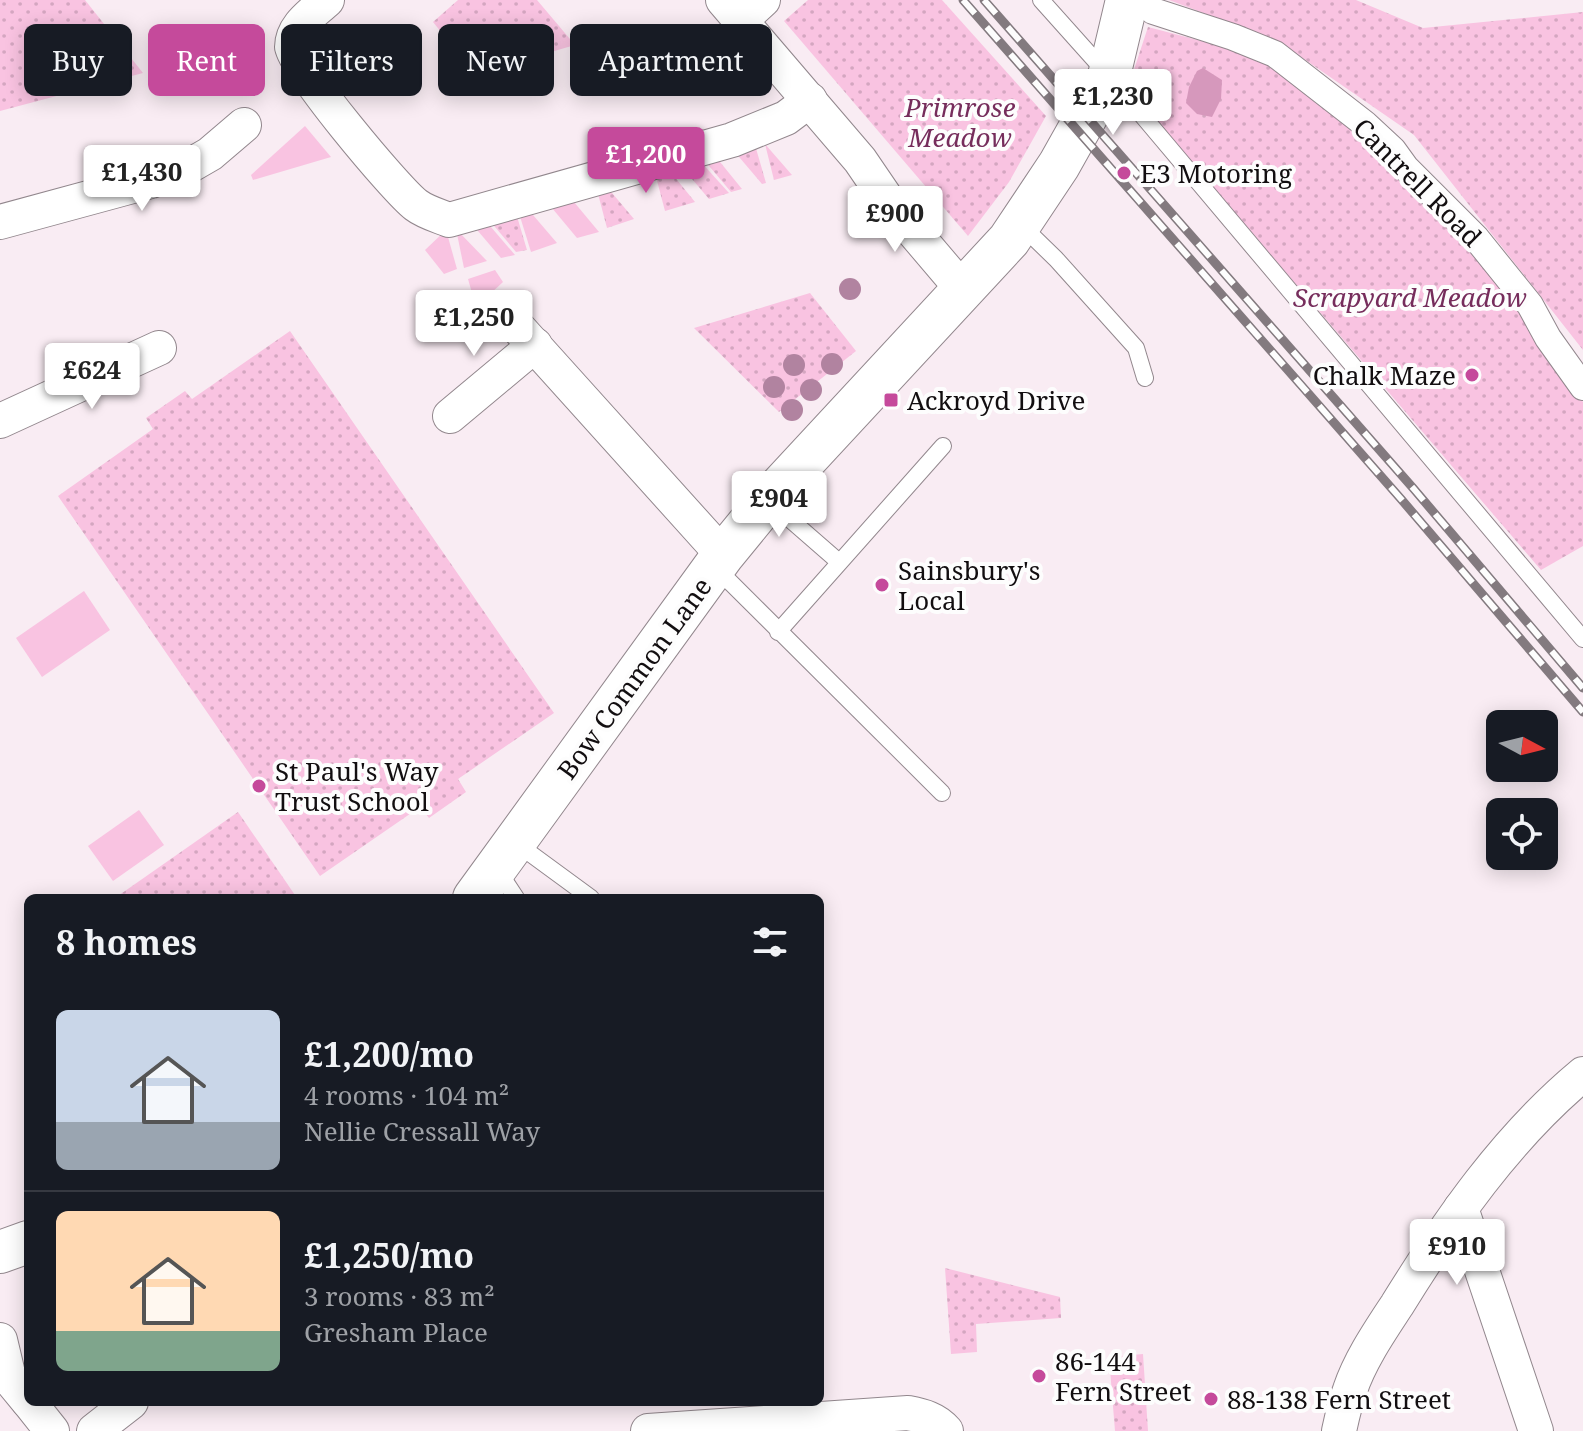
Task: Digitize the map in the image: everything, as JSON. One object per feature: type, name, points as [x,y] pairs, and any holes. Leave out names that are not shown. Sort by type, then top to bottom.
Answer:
[{"type":"street","points":[[327,0],[298,26],[291,43],[292,54],[322,97],[416,205],[449,220],[732,140],[786,118],[810,100]]},
{"type":"street","name":"Bow Common Lane","points":[[500,877],[616,700],[719,561],[768,500],[1009,240],[1059,165],[1146,5]]},
{"type":"street","name":"Cantrell Road","points":[[1146,5],[1275,54],[1365,124],[1476,238],[1530,305],[1548,338],[1583,387]]},
{"type":"street","points":[[742,7],[810,100],[860,160],[890,204],[964,291]]},
{"type":"street","points":[[0,222],[184,169],[210,154],[244,125]]},
{"type":"street","points":[[450,416],[524,334],[719,561]]},
{"type":"street","points":[[0,421],[159,348]]},
{"type":"street","points":[[1339,1431],[1350,1388],[1375,1339],[1461,1208],[1518,1136],[1581,1078]]},
{"type":"street","points":[[1461,1208],[1536,1431]]},
{"type":"street","points":[[0,1252],[24,1243]]},
{"type":"street","points":[[0,1340],[9,1378],[24,1397]]},
{"type":"street","points":[[31,1406],[52,1431]]},
{"type":"street","points":[[94,1431],[126,1406]]},
{"type":"street","points":[[648,1431],[908,1413],[938,1424]]},
{"type":"lane","points":[[1041,0],[1109,76],[1583,639]]},
{"type":"lane","points":[[1019,224],[1056,259],[1136,348],[1145,378]]},
{"type":"lane","points":[[778,632],[943,446]]},
{"type":"lane","points":[[768,500],[839,562]]},
{"type":"lane","points":[[719,561],[778,632],[942,793]]},
{"type":"lane","points":[[500,877],[574,894]]},
{"type":"green space","points":[[0,0],[85,0],[104,24],[24,24],[24,96],[56,96],[0,111]]},
{"type":"green space","points":[[458,0],[537,0],[570,39],[570,46],[554,51],[554,24],[438,24],[438,28],[433,22]]},
{"type":"green space","name":"Primrose Meadow","points":[[808,0],[942,0],[1046,116],[1009,182],[968,236],[784,21]]},
{"type":"green space","points":[[1169,0],[1356,0],[1423,28],[1583,12],[1583,350],[1414,135],[1278,41]]},
{"type":"green space","name":"Scrapyard Meadow","points":[[1148,27],[1266,58],[1383,155],[1474,250],[1521,310],[1558,370],[1583,402],[1583,546],[1541,570],[1131,92],[1128,88]]},
{"type":"green space","points":[[132,59],[143,73],[132,76]]},
{"type":"green space","points":[[305,126],[331,157],[253,180],[251,175]]},
{"type":"green space","points":[[765,144],[792,175],[774,180]]},
{"type":"green space","points":[[755,145],[766,183],[762,184],[734,151]]},
{"type":"green space","points":[[716,157],[742,189],[731,192],[704,160]]},
{"type":"green space","points":[[700,161],[729,193],[709,199],[681,166]]},
{"type":"green space","points":[[669,170],[695,202],[665,211],[655,173]]},
{"type":"green space","points":[[607,187],[634,219],[607,228],[597,190]]},
{"type":"green space","points":[[569,196],[599,232],[577,238],[547,202]]},
{"type":"green space","points":[[527,208],[557,243],[531,252],[518,210]]},
{"type":"green space","points":[[516,213],[527,250],[516,252],[490,221]]},
{"type":"green space","points":[[485,220],[515,255],[501,258],[472,224]]},
{"type":"green space","points":[[456,229],[487,261],[464,268]]},
{"type":"green space","points":[[446,230],[457,269],[444,274],[425,250]]},
{"type":"green space","points":[[495,270],[503,282],[476,307],[468,279]]},
{"type":"green space","points":[[810,293],[856,351],[779,412],[694,328]]},
{"type":"green space","points":[[290,331],[554,713],[458,779],[466,792],[429,818],[420,807],[320,876],[58,496],[153,429],[146,418],[185,391],[192,399]]},
{"type":"green space","points":[[84,591],[110,630],[42,677],[16,638]]},
{"type":"green space","points":[[139,810],[164,845],[113,881],[88,846]]},
{"type":"green space","points":[[238,812],[294,894],[121,894]]},
{"type":"green space","points":[[945,1268],[1060,1297],[1061,1318],[976,1324],[977,1352],[951,1354]]},
{"type":"green space","points":[[1143,1354],[1148,1431],[1115,1431],[1109,1357]]},
{"type":"shaded area","points":[[1203,68],[1222,80],[1221,99],[1212,117],[1197,114],[1186,103],[1189,87],[1197,71]]},
{"type":"railway","points":[[963,0],[1401,499],[1583,712]]},
{"type":"railway","points":[[984,0],[1413,488],[1583,688]]},
{"type":"place","name":"E3 Motoring","points":[[1124,173]]},
{"type":"place","name":"Chalk Maze","points":[[1472,375]]},
{"type":"place","name":"Ackroyd Drive","points":[[891,400]]},
{"type":"place","name":"Sainsbury's Local","points":[[882,585]]},
{"type":"place","name":"St Paul's Way Trust School","points":[[259,786]]},
{"type":"place","name":"86-144 Fern Street","points":[[1039,1376]]},
{"type":"place","name":"88-138 Fern Street","points":[[1211,1399]]}]
